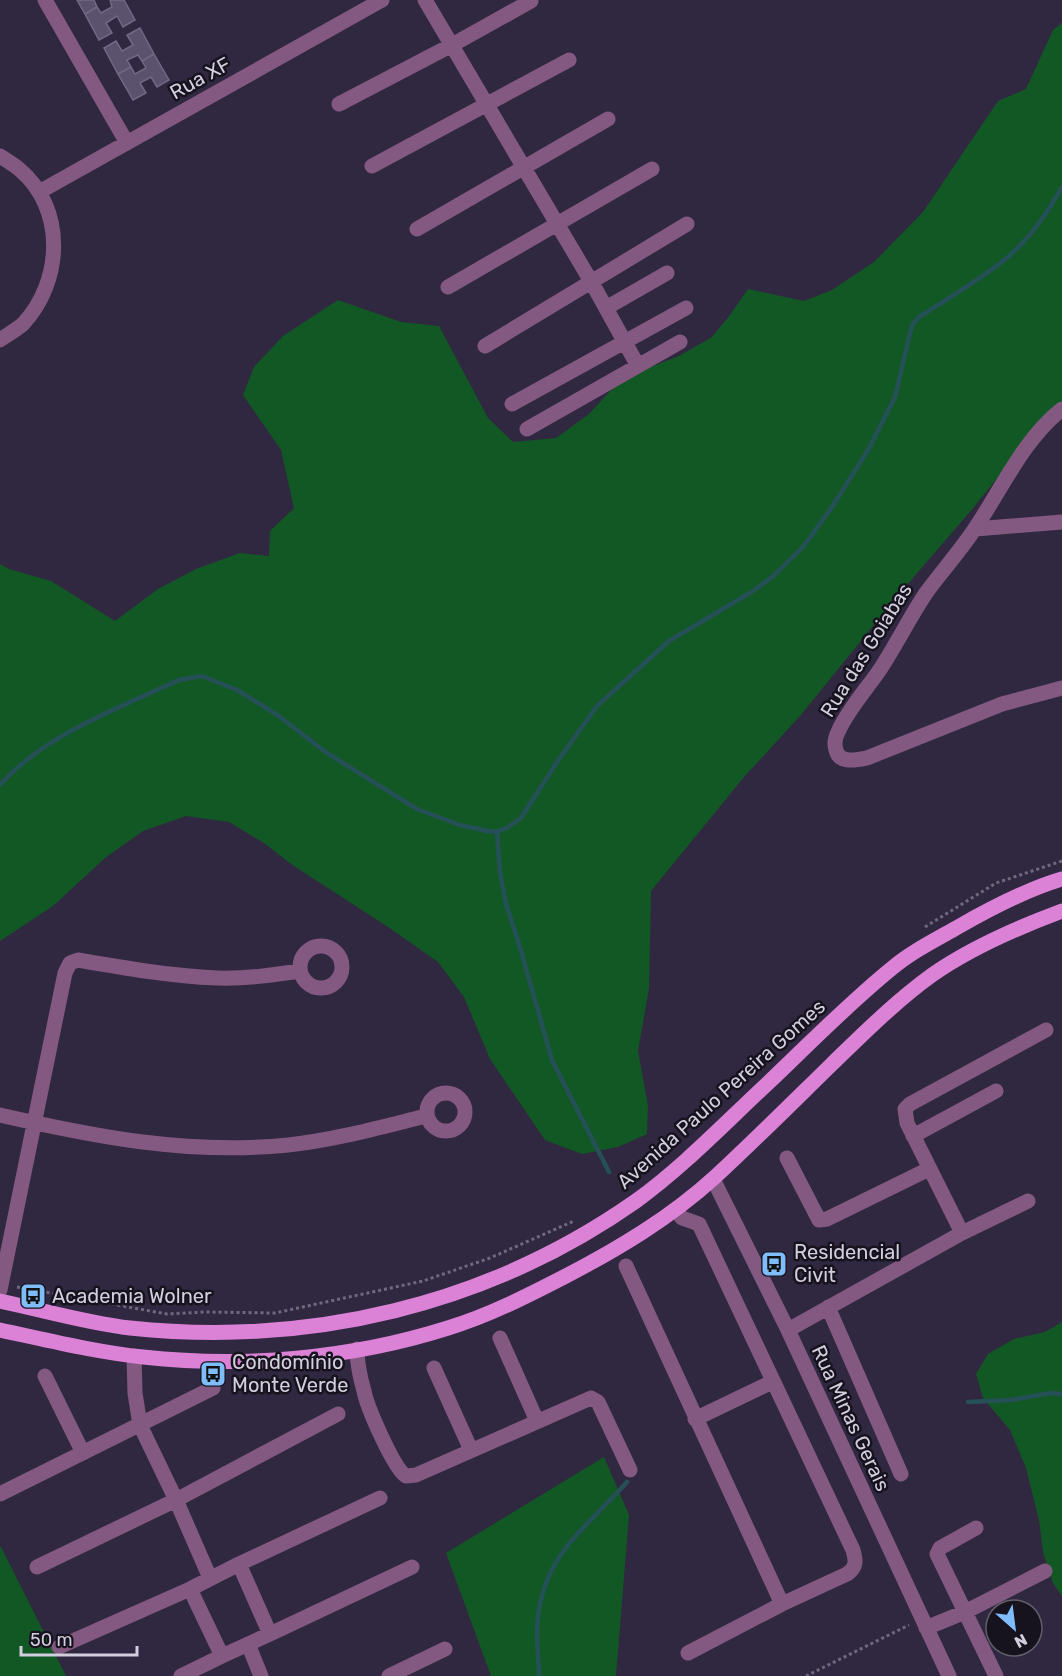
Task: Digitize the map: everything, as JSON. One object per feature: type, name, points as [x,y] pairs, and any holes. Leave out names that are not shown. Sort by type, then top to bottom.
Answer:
[{"type":"main road","name":"Avenida Paulo Pereira Gomes","points":[[0,1301],[130,1328],[247,1332],[288,1329],[373,1317],[411,1308],[467,1289],[537,1258],[601,1223],[636,1200],[676,1168],[863,993],[905,958],[995,906],[1032,889],[1062,879]]},
{"type":"main road","points":[[0,1330],[134,1356],[235,1362],[306,1357],[357,1349],[448,1328],[505,1306],[615,1249],[676,1210],[713,1179],[858,1039],[931,976],[999,939],[1062,911]]},
{"type":"street","points":[[45,0],[127,142]]},
{"type":"street","name":"Rua XF","points":[[39,192],[382,0]]},
{"type":"street","points":[[424,0],[558,224],[638,366]]},
{"type":"street","points":[[339,104],[531,1]]},
{"type":"street","points":[[372,166],[569,60]]},
{"type":"street","points":[[417,229],[608,119]]},
{"type":"street","points":[[0,156],[20,170],[39,192],[51,218],[55,247],[51,275],[40,302],[21,325],[0,340]]},
{"type":"street","points":[[448,287],[652,169]]},
{"type":"street","points":[[485,346],[687,224]]},
{"type":"street","points":[[606,308],[667,273]]},
{"type":"street","points":[[512,404],[686,308]]},
{"type":"street","points":[[527,429],[680,342]]},
{"type":"street","name":"Rua das Goiabas","points":[[1062,409],[1032,440],[975,529],[925,595],[880,669],[845,718],[835,739],[837,754],[853,761],[867,758],[1002,704],[1062,688]]},
{"type":"street","points":[[975,529],[1062,522]]},
{"type":"street","points":[[1,1287],[65,973],[70,963],[73,961],[163,974],[219,978],[300,971]]},
{"type":"street","points":[[962,1233],[928,1169],[904,1113],[905,1109],[910,1104],[1046,1030]]},
{"type":"street","points":[[913,1136],[996,1091]]},
{"type":"street","points":[[0,1115],[128,1142],[236,1148],[329,1138],[426,1116]]},
{"type":"street","points":[[788,1158],[819,1220],[928,1169]]},
{"type":"street","name":"Rua Minas Gerais","points":[[713,1179],[788,1330],[949,1676]]},
{"type":"street","points":[[788,1330],[962,1233],[1028,1201]]},
{"type":"street","points":[[676,1210],[682,1218],[699,1224],[856,1560],[853,1570],[847,1574],[782,1604],[688,1653]]},
{"type":"street","points":[[626,1266],[782,1604]]},
{"type":"street","points":[[828,1306],[901,1474]]},
{"type":"street","points":[[500,1338],[537,1421]]},
{"type":"street","points":[[357,1349],[364,1394],[372,1416],[402,1474],[406,1476],[416,1475],[591,1398],[595,1399],[630,1470]]},
{"type":"street","points":[[134,1356],[135,1393],[140,1425],[210,1578]]},
{"type":"street","points":[[434,1368],[471,1450]]},
{"type":"street","points":[[45,1376],[83,1454]]},
{"type":"street","points":[[695,1419],[772,1382]]},
{"type":"street","points":[[0,1494],[213,1389]]},
{"type":"street","points":[[37,1567],[176,1500],[338,1414]]},
{"type":"street","points":[[59,1647],[190,1589],[380,1498]]},
{"type":"street","points":[[976,1528],[937,1550],[937,1554],[996,1676]]},
{"type":"street","points":[[239,1564],[270,1634]]},
{"type":"street","points":[[181,1676],[411,1568]]},
{"type":"street","points":[[923,1623],[965,1612],[1045,1571]]},
{"type":"street","points":[[190,1589],[222,1656]]},
{"type":"street","points":[[248,1644],[261,1676]]},
{"type":"street","points":[[389,1676],[445,1649]]},
{"type":"path","points":[[1,1287],[167,1314],[275,1313],[423,1281],[490,1258],[575,1220]]},
{"type":"path","points":[[806,1676],[923,1623]]},
{"type":"green space","points":[[1062,23],[1062,401],[1050,412],[800,716],[744,777],[651,891],[649,988],[638,1051],[648,1106],[647,1134],[618,1147],[582,1154],[545,1140],[490,1059],[464,997],[438,962],[291,864],[264,843],[229,822],[186,816],[143,831],[105,858],[53,906],[0,941],[0,564],[9,569],[51,581],[115,621],[158,589],[196,569],[240,553],[269,556],[270,531],[294,508],[281,450],[243,395],[254,367],[283,336],[338,300],[401,322],[439,326],[488,418],[513,442],[556,438],[589,414],[613,388],[712,337],[748,289],[804,301],[832,290],[874,262],[923,212],[998,101],[1026,89],[1053,30]]},
{"type":"green space","points":[[1062,1322],[1062,1596],[1053,1583],[1043,1552],[1039,1520],[1026,1468],[1010,1430],[983,1398],[976,1374],[988,1354],[1014,1339],[1045,1332]]},
{"type":"green space","points":[[604,1457],[629,1515],[616,1676],[491,1676],[446,1553]]},
{"type":"green space","points":[[1,1547],[66,1676],[0,1676]]},
{"type":"building","points":[[77,0],[94,0],[97,7],[85,14]]},
{"type":"building","points":[[110,0],[124,0],[135,20],[123,27],[117,16],[106,23],[112,33],[99,40],[85,14],[97,7],[101,13],[112,7]]},
{"type":"building","points":[[140,28],[154,54],[142,61],[138,55],[127,60],[131,67],[118,74],[104,48],[116,41],[122,51],[133,45],[127,35]]},
{"type":"building","points":[[154,54],[169,80],[157,87],[151,77],[140,83],[146,93],[133,100],[118,74],[131,67],[135,74],[146,68],[142,61]]},
{"type":"waterway","points":[[0,785],[38,752],[84,724],[179,680],[202,676],[237,690],[276,714],[327,753],[417,809],[460,825],[487,831],[497,832],[508,827],[521,818],[597,706],[669,641],[753,591],[772,577],[803,547],[832,507],[868,450],[895,397],[912,325],[919,317],[976,281],[1008,257],[1038,224],[1062,187]]},
{"type":"waterway","points":[[497,832],[500,873],[506,904],[552,1060],[609,1172]]},
{"type":"waterway","points":[[968,1402],[1012,1400],[1050,1393],[1062,1394]]},
{"type":"waterway","points":[[539,1676],[537,1624],[542,1594],[550,1574],[570,1542],[627,1482]]},
{"type":"place","name":"Residencial Civit","points":[[774,1264]]},
{"type":"place","name":"Academia Wolner","points":[[33,1296]]},
{"type":"place","name":"Condomínio Monte Verde","points":[[213,1374]]}]
